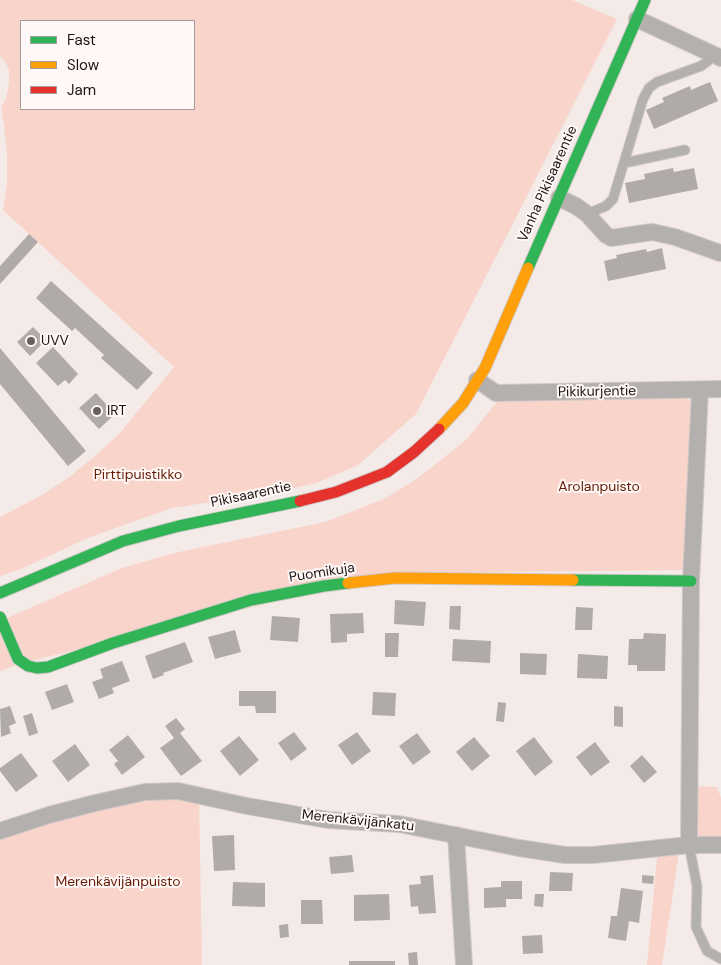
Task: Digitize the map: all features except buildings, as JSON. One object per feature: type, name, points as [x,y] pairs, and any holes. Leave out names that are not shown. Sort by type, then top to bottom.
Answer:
[{"type":"street","name":"Vanha Pikisaarentie","points":[[477,380],[485,368],[646,0]]},
{"type":"street","points":[[637,19],[716,56]]},
{"type":"street","points":[[559,198],[587,214],[611,238],[652,232],[674,237],[720,253]]},
{"type":"street","name":"Pikikurjentie","points":[[477,380],[496,393],[721,389]]},
{"type":"street","name":"Pikisaarentie","points":[[0,593],[123,541],[179,526],[336,492],[386,472],[436,434],[463,403],[477,380]]},
{"type":"street","points":[[689,845],[691,581],[700,390]]},
{"type":"street","name":"Puomikuja","points":[[0,617],[18,659],[28,666],[37,668],[48,667],[112,643],[251,600],[324,586],[395,578],[691,581]]},
{"type":"street","name":"Merenkävijänkatu","points":[[0,831],[95,803],[145,792],[178,791],[247,806],[328,820],[399,824],[519,848],[565,855],[593,855],[689,845],[721,845]]},
{"type":"street","points":[[456,835],[464,965]]},
{"type":"lane","points":[[587,214],[601,209],[613,199],[643,98],[649,88],[657,82],[701,66],[716,56]]},
{"type":"lane","points":[[624,162],[685,150]]},
{"type":"lane","points":[[689,845],[697,886],[696,927],[707,951],[721,959]]},
{"type":"green space","name":"Pirttipuistikko","points":[[0,0],[572,0],[617,19],[416,414],[358,465],[317,483],[271,493],[172,508],[90,537],[19,570],[0,576],[0,517],[42,495],[68,478],[95,456],[120,433],[174,367],[3,210],[7,185],[7,152],[1,108],[6,98],[9,83],[9,70],[0,56]]},
{"type":"green space","name":"Arolanpuisto","points":[[675,395],[686,397],[691,402],[686,570],[393,573],[22,663],[0,671],[0,621],[122,568],[174,553],[325,522],[384,499],[418,478],[466,440],[497,402]]},
{"type":"green space","points":[[689,786],[717,787],[721,798],[721,836],[698,838],[689,800]]},
{"type":"green space","name":"Merenkävijänpuisto","points":[[199,796],[202,965],[0,965],[0,831],[95,803]]},
{"type":"green space","points":[[680,846],[662,965],[647,965],[658,848]]},
{"type":"traffic: fast","points":[[528,268],[645,0]]},
{"type":"traffic: fast","points":[[0,593],[123,541],[179,526],[300,501]]},
{"type":"traffic: fast","points":[[573,580],[691,581]]},
{"type":"traffic: fast","points":[[0,617],[18,659],[28,666],[37,668],[48,667],[113,643],[251,600],[348,583]]},
{"type":"traffic: slow","points":[[439,429],[463,403],[485,368],[528,268]]},
{"type":"traffic: slow","points":[[348,583],[395,578],[573,580]]},
{"type":"traffic: jam","points":[[300,501],[336,492],[387,472],[414,452],[439,429]]},
{"type":"place","name":"UVV","points":[[31,341]]},
{"type":"place","name":"IRT","points":[[97,411]]}]
